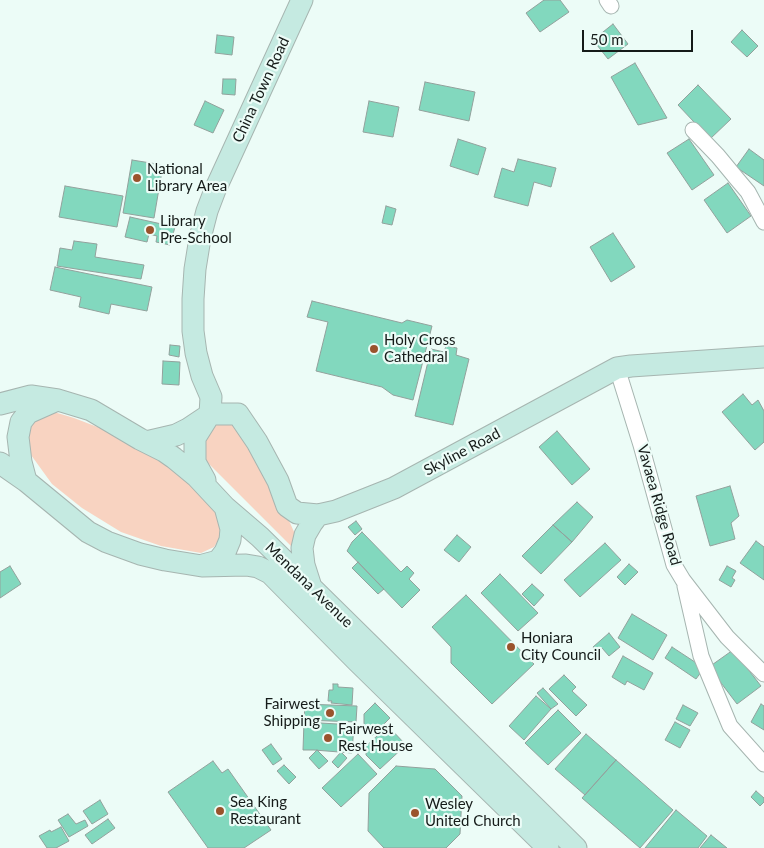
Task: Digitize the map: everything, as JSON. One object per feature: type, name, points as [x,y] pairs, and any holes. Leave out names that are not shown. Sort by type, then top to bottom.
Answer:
[{"type":"main road","name":"China Town Road","points":[[210,414],[211,397],[202,376],[193,331],[195,269],[200,238],[215,190],[302,0]]},
{"type":"main road","name":"Skyline Road","points":[[210,414],[238,414],[257,442],[278,481],[287,506],[297,513],[318,516],[336,511],[394,488],[617,368],[764,357]]},
{"type":"main road","name":"Mendana Avenue","points":[[0,404],[31,396],[58,400],[91,410],[174,458],[260,537],[576,848]]},
{"type":"main road","points":[[26,481],[21,462],[18,437],[20,422],[28,413],[58,400]]},
{"type":"main road","points":[[146,442],[176,435],[210,414]]},
{"type":"main road","points":[[209,489],[195,462],[195,438],[210,414]]},
{"type":"main road","name":"Mendana Avenue","points":[[0,463],[26,481],[88,532],[107,542],[140,554],[186,564],[202,566],[258,566],[270,573],[548,848]]},
{"type":"main road","points":[[202,566],[218,561],[225,552],[230,540],[231,529],[226,507]]},
{"type":"main road","points":[[311,587],[304,565],[302,548],[305,535],[318,516]]},
{"type":"street","points":[[693,130],[748,192],[764,222]]},
{"type":"street","name":"Vavaea Ridge Road","points":[[617,368],[641,445],[674,565],[727,637],[764,674]]},
{"type":"street","points":[[684,580],[701,656],[730,726],[764,764]]},
{"type":"shaded area","points":[[54,412],[113,433],[157,457],[188,481],[219,512],[223,525],[219,539],[214,547],[201,553],[161,546],[121,532],[82,508],[52,484],[31,455],[26,428],[30,420]]},
{"type":"shaded area","points":[[219,419],[238,424],[276,492],[300,545],[301,556],[202,457],[199,438]]},
{"type":"building","points":[[544,0],[560,0],[569,12],[540,32],[526,13]]},
{"type":"building","points":[[613,24],[628,44],[608,59],[593,40]]},
{"type":"building","points":[[742,30],[758,46],[747,57],[731,42]]},
{"type":"building","points":[[217,35],[234,37],[232,55],[215,53]]},
{"type":"building","points":[[635,63],[667,118],[638,125],[611,77]]},
{"type":"building","points":[[223,79],[236,79],[235,95],[222,94]]},
{"type":"building","points":[[425,82],[475,92],[469,121],[419,110]]},
{"type":"building","points":[[698,85],[731,119],[710,139],[678,105]]},
{"type":"building","points":[[205,101],[224,110],[213,133],[194,125]]},
{"type":"building","points":[[369,101],[399,107],[393,137],[363,132]]},
{"type":"building","points":[[458,139],[486,148],[478,175],[450,166]]},
{"type":"building","points":[[689,139],[714,175],[692,190],[667,153]]},
{"type":"building","points":[[749,149],[764,160],[764,186],[736,167]]},
{"type":"building","points":[[518,159],[556,168],[551,187],[534,182],[528,206],[494,197],[502,168],[514,172]]},
{"type":"building","points":[[132,160],[163,165],[154,218],[123,213]]},
{"type":"building","points":[[728,183],[751,216],[727,233],[704,200]]},
{"type":"building","points":[[65,186],[123,196],[117,227],[59,217]]},
{"type":"building","points":[[386,206],[396,209],[392,225],[382,223]]},
{"type":"building","name":"Library Pre-School","points":[[130,217],[175,227],[170,245],[156,242],[157,236],[149,234],[147,242],[125,237]]},
{"type":"building","points":[[613,233],[635,267],[611,282],[590,247]]},
{"type":"building","points":[[74,241],[97,244],[95,257],[144,265],[141,279],[57,266],[60,248],[72,250]]},
{"type":"building","points":[[55,267],[152,287],[147,311],[111,304],[109,314],[79,307],[81,297],[50,290]]},
{"type":"building","name":"Holy Cross Cathedral","points":[[312,301],[402,323],[407,320],[432,326],[413,400],[393,395],[382,387],[316,371],[328,322],[307,317]]},
{"type":"building","points":[[170,345],[180,346],[179,357],[169,355]]},
{"type":"building","points":[[446,346],[457,348],[456,355],[469,359],[453,425],[415,416],[431,349],[444,352]]},
{"type":"building","points":[[163,361],[180,362],[179,385],[162,384]]},
{"type":"building","points":[[743,394],[752,405],[758,400],[764,411],[764,442],[755,450],[722,412]]},
{"type":"building","points":[[557,431],[590,469],[572,485],[539,447]]},
{"type":"building","points":[[730,486],[739,516],[731,523],[735,539],[710,546],[696,496]]},
{"type":"building","points":[[577,502],[593,517],[572,542],[553,525]]},
{"type":"building","points":[[356,521],[362,529],[355,535],[348,527]]},
{"type":"building","points":[[553,525],[572,542],[541,574],[522,556]]},
{"type":"building","points":[[362,532],[401,572],[407,566],[414,573],[409,579],[420,590],[402,608],[347,551],[352,542]]},
{"type":"building","points":[[457,535],[471,547],[459,562],[444,550]]},
{"type":"building","points":[[756,541],[764,547],[764,580],[740,563]]},
{"type":"building","points":[[605,543],[621,560],[580,597],[564,580]]},
{"type":"building","points":[[358,562],[384,589],[378,594],[352,568]]},
{"type":"building","points":[[629,564],[638,572],[625,585],[617,577]]},
{"type":"building","points":[[10,566],[21,584],[0,598],[0,572]]},
{"type":"building","points":[[727,566],[736,571],[732,578],[735,580],[731,587],[719,580]]},
{"type":"building","points":[[500,574],[538,613],[518,631],[481,593]]},
{"type":"building","points":[[532,584],[544,595],[534,606],[522,594]]},
{"type":"building","points":[[466,595],[534,664],[492,704],[451,663],[451,647],[432,627]]},
{"type":"building","points":[[632,614],[667,635],[653,660],[618,638]]},
{"type":"building","points":[[609,633],[620,647],[609,656],[602,648],[597,652],[593,647]]},
{"type":"building","points":[[672,647],[704,668],[696,679],[665,658]]},
{"type":"building","points":[[733,650],[761,686],[737,704],[709,667]]},
{"type":"building","points":[[623,656],[653,673],[644,690],[627,681],[625,685],[612,677]]},
{"type":"building","points":[[564,675],[576,687],[572,691],[587,705],[576,716],[549,689]]},
{"type":"building","points":[[333,684],[338,684],[338,687],[353,688],[352,705],[328,701],[329,690],[333,690]]},
{"type":"building","points":[[543,688],[558,704],[551,709],[537,693]]},
{"type":"building","points":[[536,696],[551,709],[524,740],[509,726]]},
{"type":"building","points":[[375,703],[390,718],[372,736],[364,727],[364,714]]},
{"type":"building","name":"Fairwest Shipping","points":[[305,704],[357,706],[356,722],[304,720]]},
{"type":"building","points":[[761,704],[764,706],[764,730],[751,722]]},
{"type":"building","points":[[683,705],[698,713],[690,726],[676,719]]},
{"type":"building","points":[[558,710],[581,733],[548,765],[525,743]]},
{"type":"building","name":"Fairwest Rest House","points":[[304,722],[354,725],[352,753],[303,750]]},
{"type":"building","points":[[675,722],[690,730],[680,748],[665,740]]},
{"type":"building","points":[[388,726],[406,745],[380,769],[366,755],[366,746]]},
{"type":"building","points":[[586,734],[616,760],[585,795],[555,769]]},
{"type":"building","points":[[271,744],[282,759],[273,765],[262,750]]},
{"type":"building","points":[[317,750],[328,761],[319,769],[309,758]]},
{"type":"building","points":[[341,752],[347,758],[338,768],[332,762]]},
{"type":"building","points":[[358,754],[377,774],[341,807],[322,788]]},
{"type":"building","points":[[616,760],[673,810],[640,848],[582,798]]},
{"type":"building","name":"Sea King Restaurant","points":[[213,761],[222,773],[228,769],[271,830],[244,848],[208,848],[168,792]]},
{"type":"building","points":[[284,765],[296,777],[289,784],[277,771]]},
{"type":"building","name":"Wesley United Church","points":[[396,766],[435,769],[462,796],[460,834],[446,848],[384,848],[368,831],[369,793]]},
{"type":"building","points":[[756,791],[764,798],[764,802],[760,806],[751,797]]},
{"type":"building","points":[[100,800],[108,814],[92,824],[83,811]]},
{"type":"building","points":[[676,810],[707,836],[698,848],[645,848]]},
{"type":"building","points":[[68,814],[76,824],[85,820],[88,826],[69,837],[58,820]]},
{"type":"building","points":[[108,819],[115,828],[92,844],[85,835]]},
{"type":"building","points":[[61,827],[69,841],[56,848],[47,848],[39,836]]},
{"type":"building","points":[[711,835],[727,848],[700,848]]},
{"type":"place","name":"National Library Area","points":[[137,178]]},
{"type":"place","name":"Library Pre-School","points":[[150,230]]},
{"type":"place","name":"Holy Cross Cathedral","points":[[374,349]]},
{"type":"place","name":"Honiara City Council","points":[[511,647]]},
{"type":"place","name":"Fairwest Shipping","points":[[330,713]]},
{"type":"place","name":"Fairwest Rest House","points":[[328,738]]},
{"type":"place","name":"Sea King Restaurant","points":[[220,811]]},
{"type":"place","name":"Wesley United Church","points":[[415,813]]}]
